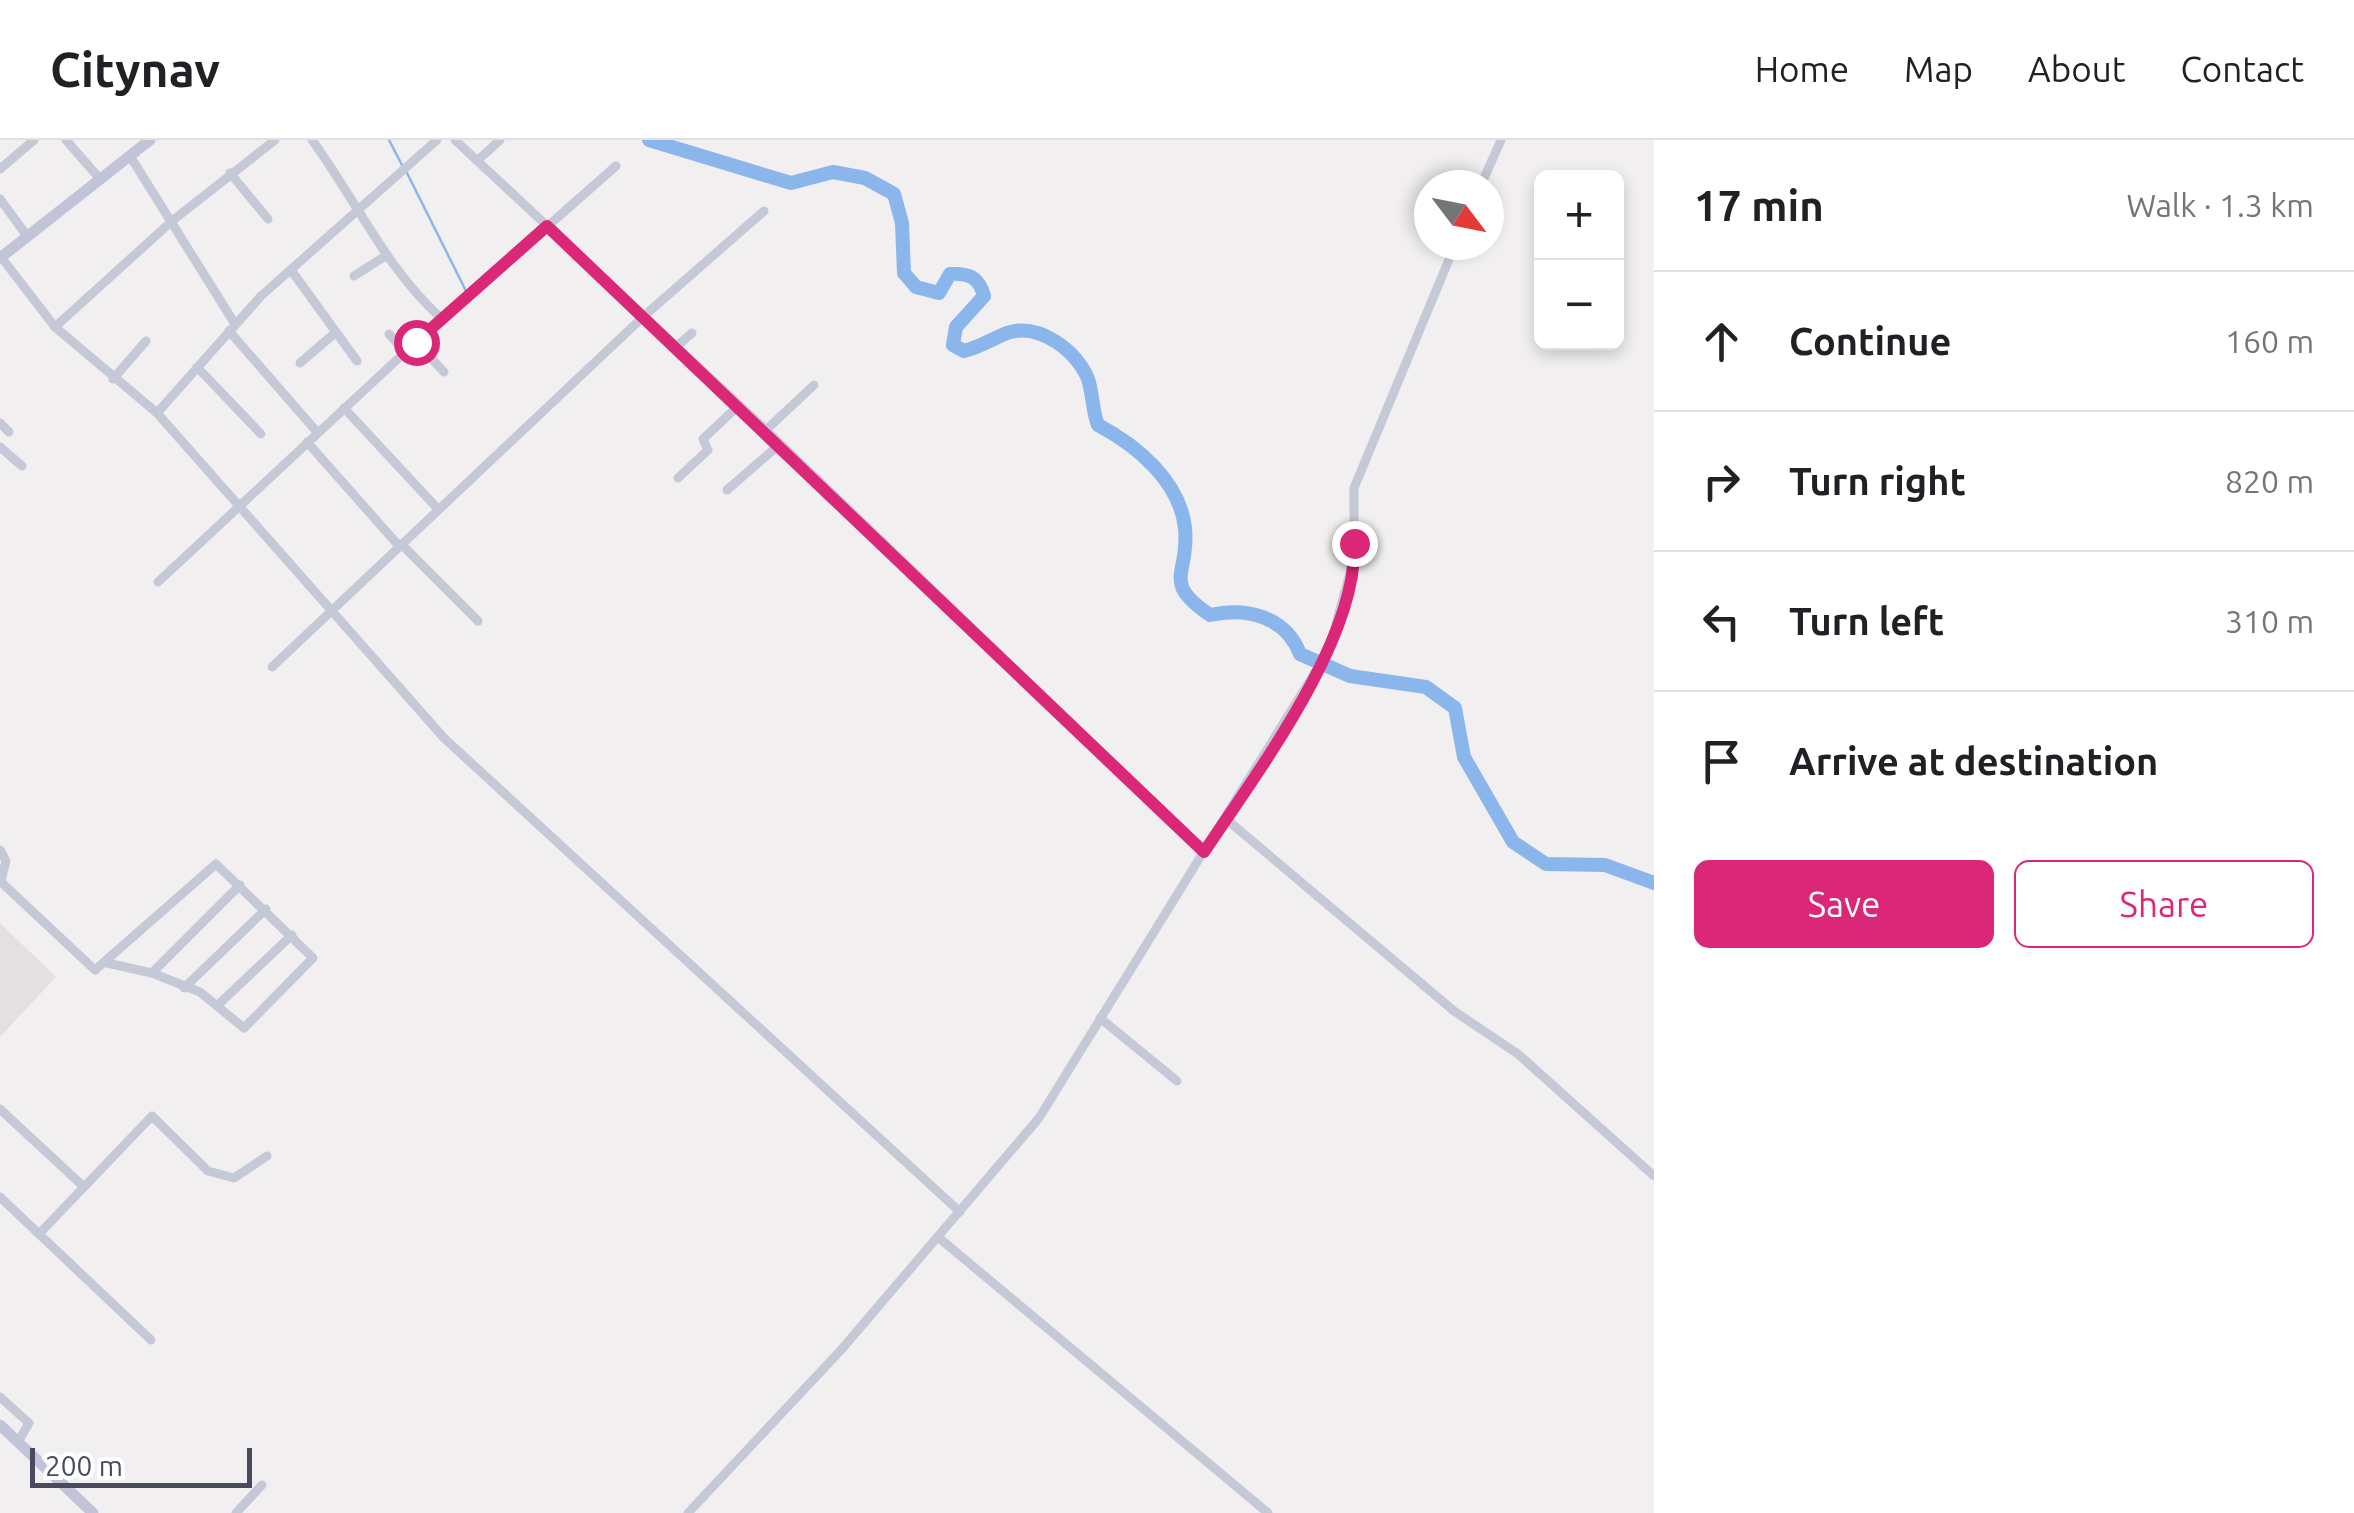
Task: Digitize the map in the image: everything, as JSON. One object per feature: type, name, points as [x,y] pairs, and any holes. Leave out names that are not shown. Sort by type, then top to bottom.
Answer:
[{"type":"street","points":[[0,169],[34,140]]},
{"type":"street","points":[[66,140],[100,180]]},
{"type":"street","points":[[54,327],[172,221],[276,140]]},
{"type":"street","points":[[312,140],[410,290],[442,319]]},
{"type":"street","points":[[157,414],[232,327],[436,140]]},
{"type":"street","points":[[455,140],[766,430],[1204,852]]},
{"type":"street","points":[[477,161],[500,140]]},
{"type":"street","points":[[1488,170],[1501,140]]},
{"type":"street","points":[[143,142],[0,257],[54,327],[157,414],[458,751],[960,1212]]},
{"type":"street","points":[[130,156],[232,327],[317,432]]},
{"type":"street","points":[[158,582],[416,342],[616,166]]},
{"type":"street","points":[[230,173],[268,219]]},
{"type":"street","points":[[0,199],[27,236]]},
{"type":"street","points":[[272,667],[644,316],[764,211]]},
{"type":"street","points":[[354,276],[387,255]]},
{"type":"street","points":[[688,1513],[841,1350],[1039,1118],[1316,673],[1329,650],[1354,558],[1354,488],[1450,260]]},
{"type":"street","points":[[291,270],[357,361]]},
{"type":"street","points":[[676,347],[692,333]]},
{"type":"street","points":[[300,363],[335,334]]},
{"type":"street","points":[[389,334],[405,352]]},
{"type":"street","points":[[112,379],[146,341]]},
{"type":"street","points":[[416,342],[444,372]]},
{"type":"street","points":[[197,366],[261,434]]},
{"type":"street","points":[[766,430],[814,385]]},
{"type":"street","points":[[678,478],[708,450],[703,438],[739,406]]},
{"type":"street","points":[[344,408],[438,509]]},
{"type":"street","points":[[0,423],[9,432]]},
{"type":"street","points":[[306,442],[400,545],[478,621]]},
{"type":"street","points":[[727,490],[780,444]]},
{"type":"street","points":[[0,447],[22,466]]},
{"type":"street","points":[[1226,819],[1454,1010],[1518,1054],[1654,1176]]},
{"type":"street","points":[[0,850],[6,861],[0,881],[91,968],[108,963],[210,864],[220,866],[266,909],[312,962],[244,1028],[236,1025],[219,1004],[152,972],[108,963]]},
{"type":"street","points":[[152,972],[240,885]]},
{"type":"street","points":[[184,988],[266,909]]},
{"type":"street","points":[[219,1004],[292,935]]},
{"type":"street","points":[[1100,1018],[1177,1081]]},
{"type":"street","points":[[0,1109],[84,1188]]},
{"type":"street","points":[[39,1234],[152,1116],[211,1172],[239,1176],[266,1156]]},
{"type":"street","points":[[0,1197],[151,1340]]},
{"type":"street","points":[[938,1238],[1268,1513]]},
{"type":"street","points":[[0,1397],[29,1423],[18,1442]]},
{"type":"street","points":[[0,1425],[92,1513]]},
{"type":"street","points":[[236,1513],[262,1485]]},
{"type":"shaded area","points":[[0,923],[56,977],[0,1037]]},
{"type":"waterway","points":[[389,140],[403,167]]},
{"type":"waterway","points":[[649,140],[791,183],[833,172],[865,178],[894,194],[902,223],[904,273],[916,287],[939,293],[950,274],[957,274],[972,278],[982,290],[984,296],[956,327],[953,345],[964,351],[1019,331],[1055,341],[1083,369],[1098,425],[1141,454],[1165,480],[1175,495],[1185,528],[1181,585],[1195,603],[1210,615],[1251,614],[1275,623],[1294,641],[1300,654],[1350,676],[1426,687],[1455,708],[1464,757],[1513,842],[1546,864],[1605,865],[1654,883]]},
{"type":"waterway","points":[[407,173],[466,291]]},
{"type":"route","points":[[416,342],[547,226],[766,430],[1204,852],[1329,650],[1352,569],[1354,543]]}]
